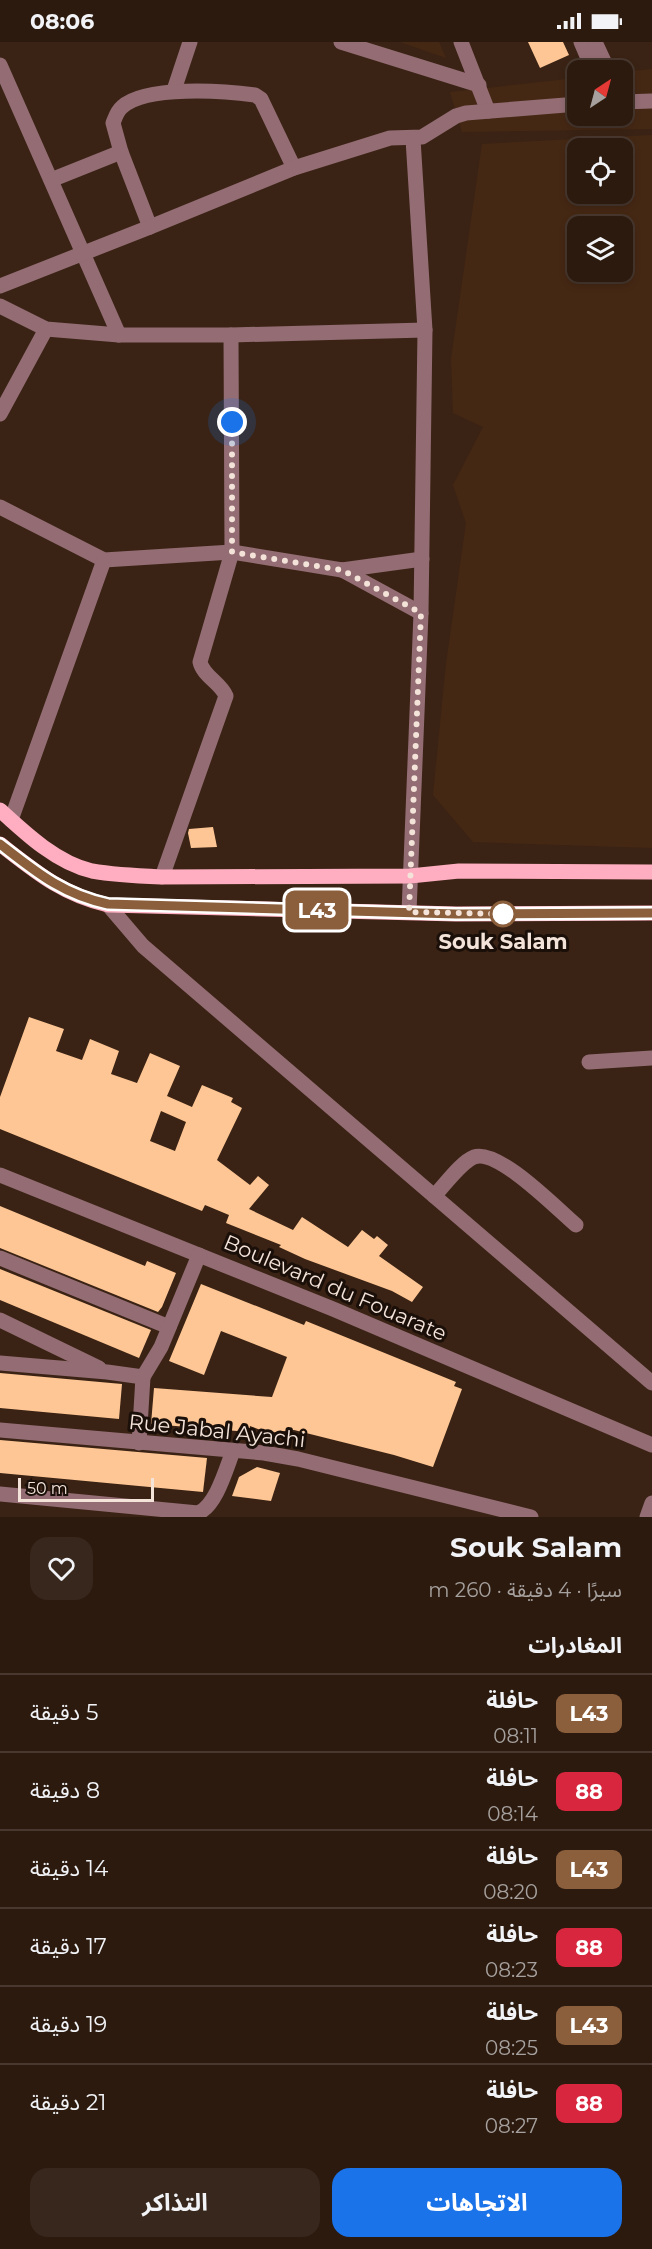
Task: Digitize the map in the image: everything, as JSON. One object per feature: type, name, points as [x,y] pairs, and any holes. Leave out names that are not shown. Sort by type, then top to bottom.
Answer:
[{"type":"main road","points":[[5,815],[53,852],[91,870],[162,877],[411,876],[459,871],[652,872]]},
{"type":"main road","points":[[0,844],[50,881],[84,899],[108,904],[456,914],[652,913]]},
{"type":"street","points":[[174,90],[190,42]]},
{"type":"street","points":[[341,42],[479,85]]},
{"type":"street","points":[[461,42],[489,111]]},
{"type":"street","points":[[581,42],[589,60]]},
{"type":"street","points":[[595,42],[603,60]]},
{"type":"street","points":[[0,65],[120,335]]},
{"type":"street","points":[[150,228],[113,123],[121,108],[130,101],[174,90],[255,95],[261,99],[294,168]]},
{"type":"street","points":[[633,102],[652,101]]},
{"type":"street","points":[[0,286],[150,228],[294,168],[390,138],[422,137],[456,116],[466,113],[567,105]]},
{"type":"street","points":[[409,912],[421,613],[425,330],[413,139]]},
{"type":"street","points":[[51,180],[122,152]]},
{"type":"street","points":[[0,306],[46,329],[120,335],[231,335],[425,330]]},
{"type":"street","points":[[0,414],[46,329]]},
{"type":"street","points":[[162,877],[226,696],[203,670],[200,662],[232,552],[231,335]]},
{"type":"street","points":[[0,507],[104,560],[232,552],[342,570],[422,559]]},
{"type":"street","points":[[5,815],[104,560]]},
{"type":"street","points":[[342,570],[421,613]]},
{"type":"street","points":[[108,904],[143,946],[652,1383]]},
{"type":"street","points":[[589,1062],[652,1058]]},
{"type":"street","points":[[434,1196],[467,1161],[481,1155],[490,1157],[515,1172],[576,1225]]},
{"type":"street","name":"Boulevard du Fouarate","points":[[0,1175],[333,1309],[652,1444]]},
{"type":"street","points":[[139,1443],[143,1377],[161,1347],[200,1255]]},
{"type":"street","points":[[0,1258],[169,1328]]},
{"type":"street","points":[[0,1320],[107,1372]]},
{"type":"street","points":[[0,1363],[143,1377]]},
{"type":"street","name":"Rue Jabal Ayachi","points":[[0,1430],[298,1458],[531,1517]]},
{"type":"street","points":[[0,1494],[198,1513],[204,1511],[210,1504],[233,1451]]},
{"type":"street","points":[[647,1517],[652,1503]]},
{"type":"shaded area","points":[[400,42],[439,42],[446,58]]},
{"type":"shaded area","points":[[652,69],[652,129],[462,132],[450,92],[567,79],[567,126],[633,126],[633,71]]},
{"type":"shaded area","points":[[652,135],[652,848],[473,842],[433,795],[446,664],[466,523],[453,485],[483,427],[453,413],[451,359],[482,144],[567,140],[567,204],[633,204],[633,138],[595,138]]},
{"type":"building","points":[[528,42],[563,42],[569,55],[540,68]]},
{"type":"building","points":[[213,827],[217,847],[191,848],[189,829]]},
{"type":"building","points":[[29,1017],[64,1029],[56,1051],[82,1060],[90,1039],[119,1051],[111,1074],[137,1083],[150,1053],[180,1066],[167,1096],[192,1107],[202,1085],[233,1098],[231,1102],[242,1108],[217,1160],[250,1185],[258,1176],[269,1185],[249,1209],[293,1230],[302,1217],[348,1247],[362,1230],[374,1239],[377,1236],[388,1245],[379,1256],[423,1287],[412,1302],[392,1291],[305,1259],[279,1247],[281,1245],[226,1223],[229,1215],[205,1205],[202,1211],[0,1129],[0,1097]],"holes":[[[161,1111],[186,1122],[175,1151],[150,1141]]]},
{"type":"building","points":[[0,1206],[145,1266],[147,1261],[176,1273],[162,1307],[158,1312],[0,1248]]},
{"type":"building","points":[[0,1269],[151,1330],[139,1358],[0,1300]]},
{"type":"building","points":[[201,1284],[304,1325],[306,1321],[456,1382],[454,1386],[462,1389],[433,1467],[294,1430],[268,1433],[250,1426],[249,1432],[151,1424],[154,1388],[272,1397],[287,1357],[221,1331],[204,1375],[169,1361]]},
{"type":"building","points":[[0,1373],[122,1384],[119,1419],[0,1408]]},
{"type":"building","points":[[0,1440],[207,1458],[203,1492],[0,1473]]},
{"type":"building","points":[[257,1467],[280,1473],[271,1501],[232,1496],[239,1477]]},
{"type":"bus line","name":"L43","points":[[0,844],[50,881],[84,899],[108,904],[456,914],[652,913]]},
{"type":"place","name":"Souk Salam","points":[[503,914]]},
{"type":"route","points":[[232,422],[232,552],[342,570],[421,613],[409,912],[503,914]]}]
